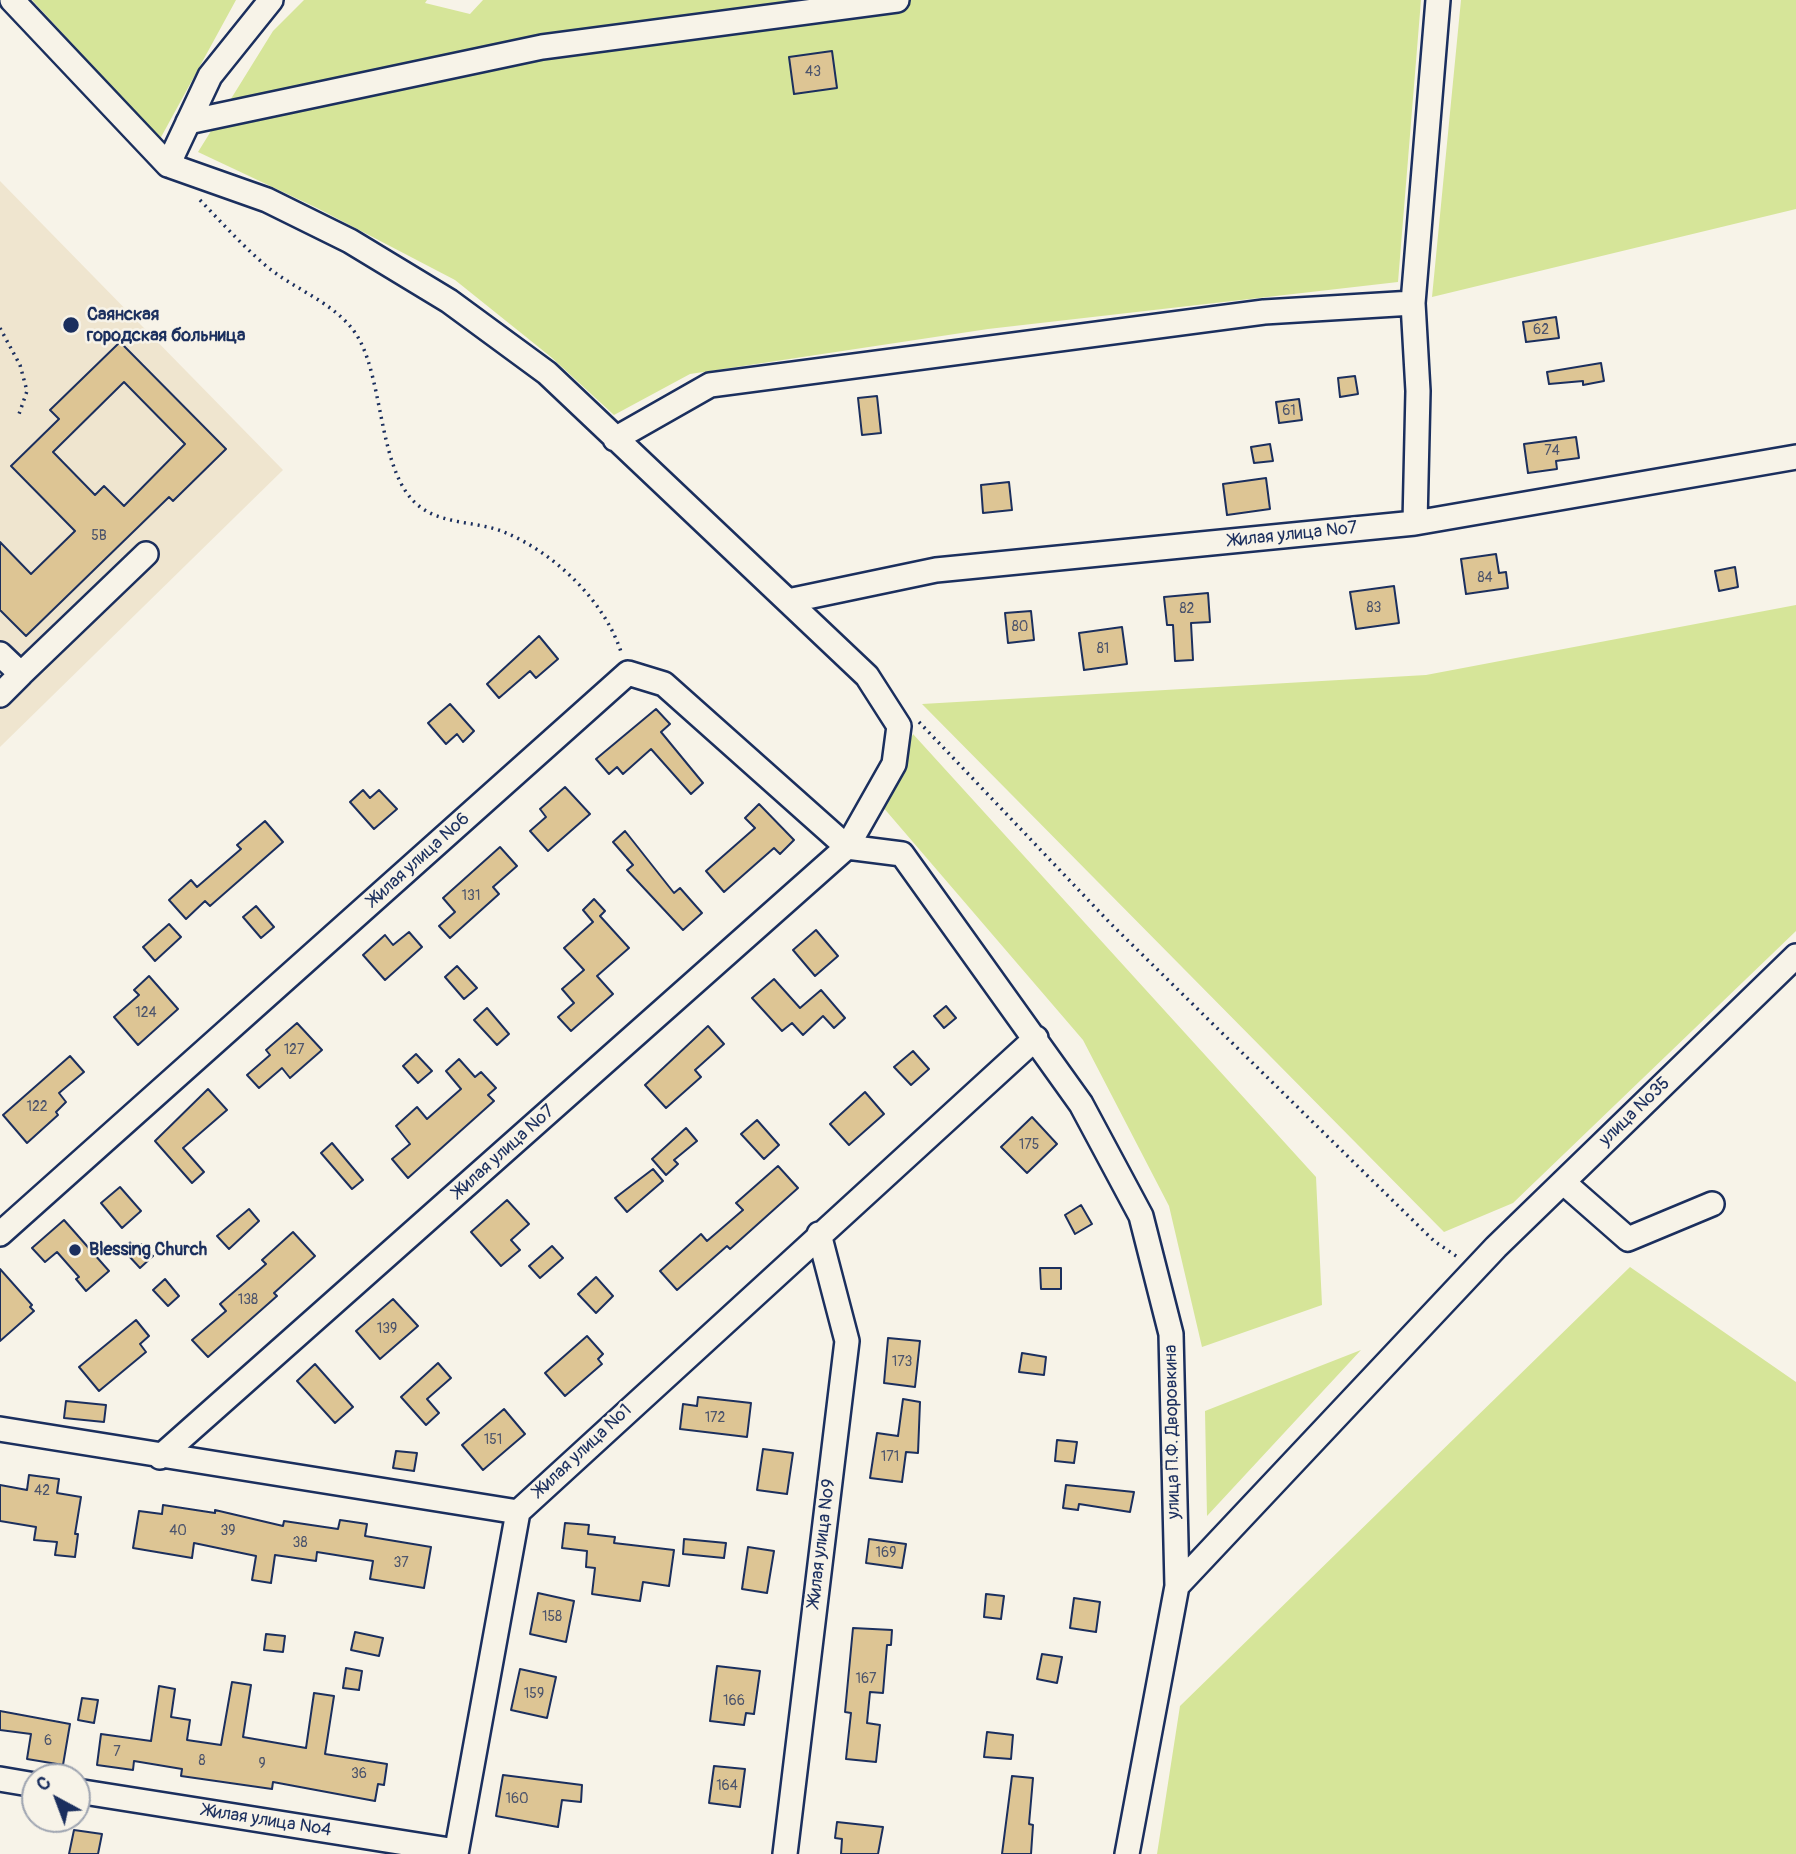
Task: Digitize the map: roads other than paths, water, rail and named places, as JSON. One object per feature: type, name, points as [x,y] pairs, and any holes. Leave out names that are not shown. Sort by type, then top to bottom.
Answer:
[{"type":"street","points":[[12,0],[168,165],[210,76],[271,0]]},
{"type":"street","points":[[188,122],[542,47],[897,0]]},
{"type":"street","points":[[1415,523],[1418,391],[1413,303],[1438,0]]},
{"type":"street","name":"Жилая улица №7","points":[[160,1457],[847,847],[894,764],[900,726],[867,676],[547,373],[449,301],[350,241],[267,200],[168,165]]},
{"type":"street","points":[[615,439],[710,385],[1264,313],[1413,303]]},
{"type":"street","name":"Жилая улица №7","points":[[788,601],[936,570],[1415,523],[1796,457]]},
{"type":"street","points":[[0,695],[146,554]]},
{"type":"street","points":[[0,654],[21,674]]},
{"type":"street","name":"Жилая улица №6","points":[[0,1234],[628,673],[664,684],[847,847]]},
{"type":"street","name":"улица П.Ф. Дворовкина","points":[[847,847],[902,854],[1081,1104],[1141,1216],[1171,1334],[1177,1586],[1127,1854]]},
{"type":"street","name":"улица №35","points":[[1177,1586],[1475,1269],[1796,956]]},
{"type":"street","name":"Жилая улица №1","points":[[0,1429],[160,1457],[517,1512],[1036,1038]]},
{"type":"street","points":[[1563,1182],[1628,1239],[1712,1204]]},
{"type":"street","name":"Жилая улица №9","points":[[785,1854],[847,1341],[819,1234]]},
{"type":"street","points":[[456,1853],[517,1512]]},
{"type":"street","points":[[0,1779],[21,1782]]},
{"type":"street","name":"Жилая улица №4","points":[[91,1793],[456,1853]]},
{"type":"place","name":"Саянская городская больница","points":[[71,325]]},
{"type":"place","name":"Blessing Church","points":[[75,1250]]}]
